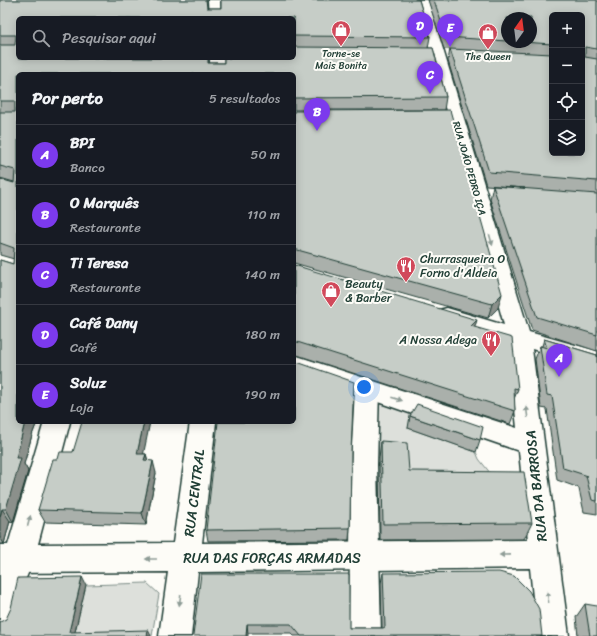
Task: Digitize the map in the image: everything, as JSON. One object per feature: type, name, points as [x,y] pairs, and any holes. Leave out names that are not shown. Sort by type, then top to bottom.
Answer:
[{"type":"street","points":[[214,0],[215,16]]},
{"type":"street","name":"RUA JOÃO PEDRO IÇA","points":[[422,0],[437,54],[447,116],[484,191],[519,337]]},
{"type":"street","points":[[217,60],[217,72]]},
{"type":"street","points":[[427,310],[597,360]]},
{"type":"street","name":"RUA DA BARROSA","points":[[519,337],[553,636]]},
{"type":"street","points":[[296,365],[531,444]]},
{"type":"street","points":[[365,636],[364,465],[367,389]]},
{"type":"street","points":[[0,615],[6,590],[9,559],[56,424]]},
{"type":"street","name":"RUA CENTRAL","points":[[175,636],[203,424]]},
{"type":"street","name":"RUA DAS FORÇAS ARMADAS","points":[[9,559],[365,557],[523,555],[543,553]]},
{"type":"shaded area","points":[[375,398],[416,412],[408,428],[476,452],[479,459],[499,484],[405,487],[403,460],[374,457]]},
{"type":"shaded area","points":[[147,583],[159,594],[152,636],[74,636],[86,585]]},
{"type":"building","points":[[0,0],[206,0],[207,8],[221,8],[221,0],[419,0],[430,37],[296,36],[296,16],[16,16],[16,35],[0,35]]},
{"type":"building","points":[[434,0],[597,0],[597,49],[585,47],[585,12],[549,12],[549,44],[537,43],[537,12],[501,12],[501,41],[446,37]]},
{"type":"building","points":[[16,35],[16,60],[208,60],[208,63],[224,63],[224,60],[296,60],[296,47],[433,48],[446,97],[296,98],[296,72],[16,72],[16,424],[24,424],[16,458],[21,458],[6,509],[2,509],[0,517],[0,260],[13,264],[14,248],[0,243],[0,179],[14,183],[15,170],[0,166],[0,112],[15,112],[15,101],[0,101],[0,45],[15,45]]},
{"type":"building","points":[[450,49],[549,54],[549,156],[585,156],[585,57],[597,59],[597,181],[489,172]]},
{"type":"building","points":[[450,110],[502,294],[492,304],[296,250],[296,111]]},
{"type":"building","points":[[493,186],[597,194],[597,335],[537,317]]},
{"type":"building","points":[[296,266],[477,320],[471,326],[512,338],[518,389],[514,388],[515,411],[296,342]]},
{"type":"building","points":[[544,339],[597,355],[597,501],[592,500],[586,476],[588,476],[563,468],[552,396],[547,395],[540,346],[547,348]]},
{"type":"building","points":[[296,362],[354,382],[350,528],[206,530],[218,424],[296,424]]},
{"type":"building","points":[[417,404],[483,427],[480,440],[410,416]]},
{"type":"building","points":[[81,424],[144,424],[137,454],[146,454],[144,460],[153,461],[142,513],[38,510],[53,459],[58,459],[60,452],[73,452]]},
{"type":"building","points":[[381,441],[407,443],[409,471],[524,472],[532,523],[383,524]]},
{"type":"building","points":[[499,572],[514,576],[529,591],[539,609],[542,636],[301,636],[291,624],[247,624],[246,636],[193,636],[201,574],[349,574],[349,628],[383,628],[385,627],[383,573]]},
{"type":"building","points":[[82,577],[69,632],[148,630],[147,636],[0,636],[0,622],[6,619],[11,608],[18,578]]},
{"type":"building","points":[[585,604],[597,606],[597,636],[590,636]]},
{"type":"place","name":"Café Dany","points":[[420,45]]},
{"type":"place","name":"Torne-se Mais Bonita","points":[[341,47]]},
{"type":"place","name":"Soluz","points":[[450,47]]},
{"type":"place","name":"The Queen","points":[[488,50]]},
{"type":"place","name":"Ti Teresa","points":[[430,94]]},
{"type":"place","name":"O Marquês","points":[[317,131]]},
{"type":"place","name":"Churrasqueira O Forno d'Aldeia","points":[[406,283]]},
{"type":"place","name":"Beauty & Barber","points":[[331,308]]},
{"type":"place","name":"A Nossa Adega","points":[[491,357]]},
{"type":"place","name":"BPI","points":[[559,377]]}]
